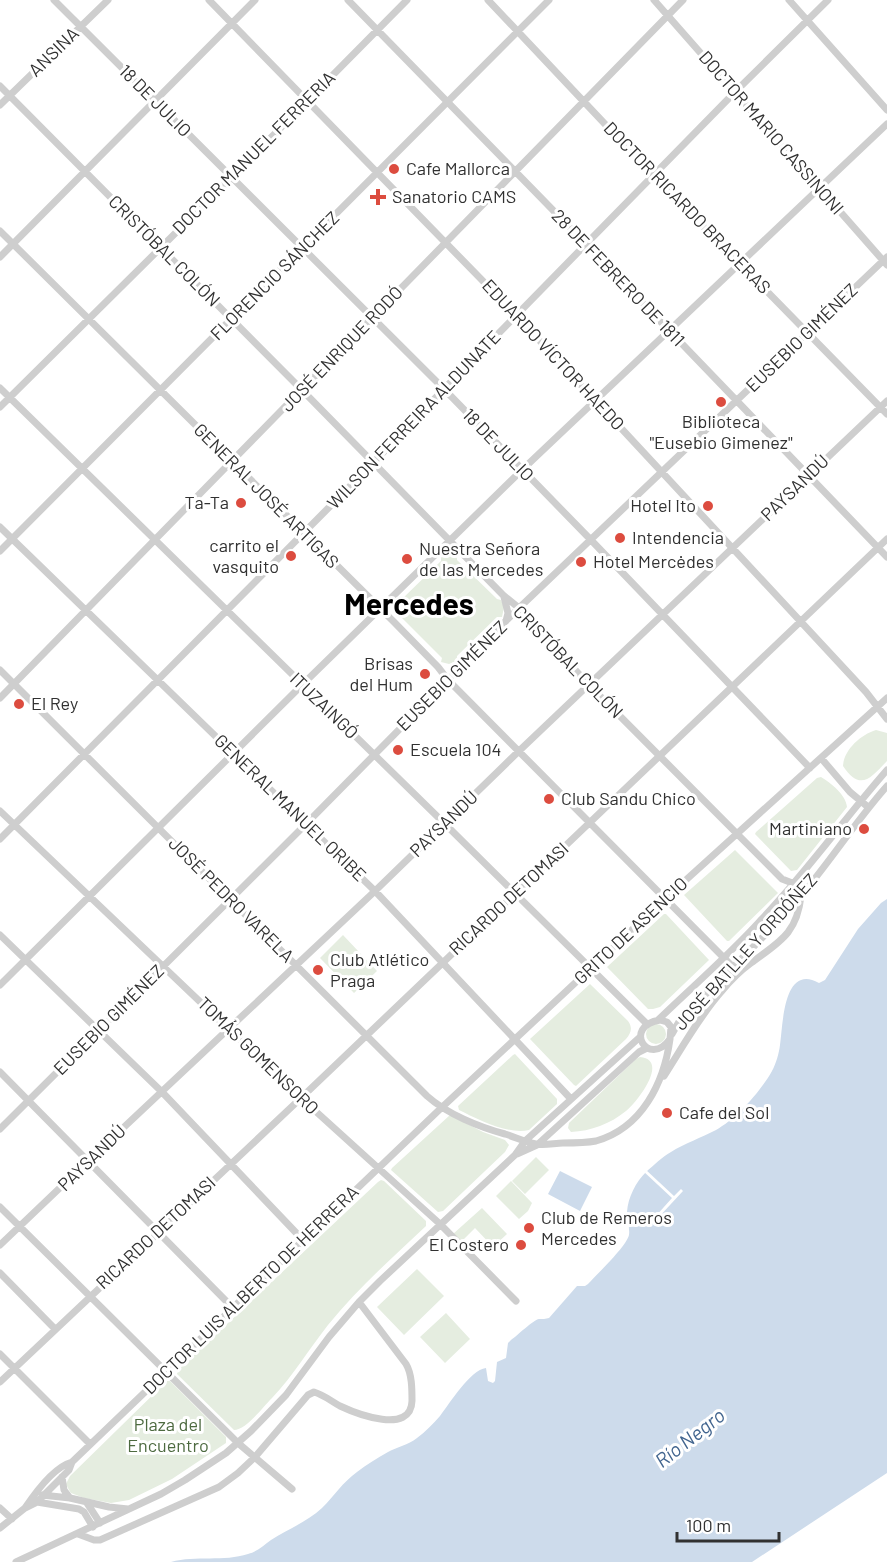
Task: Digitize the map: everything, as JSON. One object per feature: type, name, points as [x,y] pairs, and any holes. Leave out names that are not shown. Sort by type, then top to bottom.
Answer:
[{"type":"street","name":"18 DE JULIO","points":[[54,0],[444,389],[810,768]]},
{"type":"street","name":"ANSINA","points":[[0,105],[108,0]]},
{"type":"street","name":"EDUARDO VÍCTOR HAEDO","points":[[209,0],[516,315],[866,692],[887,719]]},
{"type":"street","points":[[0,257],[255,0]]},
{"type":"street","name":"28 DE FEBRERO DE 1811","points":[[348,0],[887,557]]},
{"type":"street","name":"DOCTOR MANUEL FERRERIA","points":[[0,407],[407,0]]},
{"type":"street","name":"DOCTOR RICARDO BRACERAS","points":[[488,0],[653,175],[887,414]]},
{"type":"street","name":"FLORENCIO SÁNCHEZ","points":[[0,551],[549,0]]},
{"type":"street","name":"DOCTOR MARIO CASSINONI","points":[[654,0],[886,261]]},
{"type":"street","name":"JOSÉ ENRIQUE RODÓ","points":[[0,698],[683,0]]},
{"type":"street","points":[[789,0],[887,110]]},
{"type":"street","name":"WILSON FERREIRA ALDUNATE","points":[[0,839],[828,0]]},
{"type":"street","name":"CRISTÓBAL COLÓN","points":[[0,86],[503,595],[519,608],[589,685],[782,879]]},
{"type":"street","points":[[0,985],[390,598],[887,124]]},
{"type":"street","name":"GENERAL JOSÉ ARTIGAS","points":[[0,231],[394,621],[448,680],[733,967]]},
{"type":"street","name":"EUSEBIO GIMÉNEZ","points":[[0,1129],[519,608],[736,400],[886,261]]},
{"type":"street","name":"ITUZAINGÓ","points":[[0,388],[647,1024]]},
{"type":"street","name":"PAYSANDÚ","points":[[0,1245],[375,891],[519,750],[887,400]]},
{"type":"street","name":"GENERAL MANUEL ORIBE","points":[[0,527],[375,891],[571,1099]]},
{"type":"street","name":"RICARDO DETOMASI","points":[[0,1382],[887,539]]},
{"type":"street","points":[[439,552],[448,550],[461,552]]},
{"type":"street","points":[[503,595],[508,613],[506,621]]},
{"type":"street","points":[[390,598],[390,612],[394,621]]},
{"type":"street","points":[[438,667],[453,669],[460,666]]},
{"type":"street","name":"JOSÉ PEDRO VARELA","points":[[0,670],[430,1098],[479,1125],[537,1145]]},
{"type":"street","name":"GRITO DE ASENCIO","points":[[378,1168],[666,898],[887,698]]},
{"type":"street","points":[[821,758],[850,792],[868,807]]},
{"type":"street","points":[[16,1562],[161,1494],[238,1443],[286,1395],[329,1337],[359,1302],[515,1155],[525,1141],[640,1037],[647,1024],[658,1020],[760,922],[887,770]]},
{"type":"street","name":"JOSÉ BATLLE Y ORDÓÑEZ","points":[[671,1037],[680,1020],[795,903],[868,807],[887,786]]},
{"type":"street","name":"TOMÁS GOMENSORO","points":[[0,811],[301,1098],[440,1224],[516,1301]]},
{"type":"street","points":[[537,1145],[596,1140],[631,1121],[642,1111],[690,1035],[720,994],[749,964],[780,942],[794,922],[800,909],[802,894],[800,886],[782,879]]},
{"type":"street","points":[[782,879],[789,900],[795,903]]},
{"type":"street","points":[[0,935],[162,1092],[303,1240]]},
{"type":"street","points":[[657,1088],[671,1037],[671,1027],[667,1022],[658,1020]]},
{"type":"street","points":[[640,1037],[647,1048],[654,1050],[661,1048],[671,1037]]},
{"type":"street","points":[[515,1155],[537,1145],[639,1052],[647,1048]]},
{"type":"street","points":[[0,1072],[232,1307]]},
{"type":"street","name":"DOCTOR LUIS ALBERTO DE HERRERA","points":[[35,1499],[44,1496],[90,1444],[378,1168]]},
{"type":"street","points":[[0,1207],[238,1443],[292,1489]]},
{"type":"street","points":[[0,1273],[55,1329]]},
{"type":"street","points":[[78,1534],[100,1540],[219,1487],[255,1457],[308,1395],[315,1392],[340,1406],[378,1418],[392,1421],[402,1419],[408,1414],[412,1404],[409,1370],[359,1302]]},
{"type":"street","points":[[0,1354],[90,1444]]},
{"type":"street","name":"DOCTOR LUIS ALBERTO DE HERRERA","points":[[0,1528],[35,1499],[63,1464],[72,1462]]},
{"type":"street","points":[[62,1477],[64,1490],[70,1498]]},
{"type":"street","points":[[44,1496],[70,1498],[86,1503],[130,1509]]},
{"type":"street","points":[[35,1499],[79,1509],[96,1525]]},
{"type":"street","points":[[86,1503],[96,1525]]},
{"type":"street","points":[[0,1508],[12,1519]]},
{"type":"green space","points":[[446,554],[457,557],[457,560],[497,599],[501,600],[504,607],[502,617],[497,617],[457,656],[457,661],[449,664],[441,662],[442,658],[402,618],[398,617],[394,609],[397,600],[400,601]]},
{"type":"green space","points":[[876,730],[887,733],[887,761],[871,777],[865,780],[855,779],[843,766],[846,754],[859,739]]},
{"type":"green space","points":[[821,777],[841,794],[847,807],[797,870],[791,871],[755,834],[817,778]]},
{"type":"green space","points":[[735,850],[778,893],[727,941],[684,895]]},
{"type":"green space","points":[[664,914],[709,960],[660,1007],[648,1009],[607,967]]},
{"type":"green space","points":[[343,935],[377,971],[354,993],[320,958]]},
{"type":"green space","points":[[590,984],[628,1021],[631,1030],[626,1039],[576,1086],[530,1039]]},
{"type":"green space","points":[[656,1024],[663,1027],[666,1034],[663,1041],[656,1044],[649,1041],[646,1034],[649,1027]]},
{"type":"green space","points":[[515,1054],[557,1099],[557,1104],[529,1130],[521,1131],[493,1125],[459,1110],[458,1106]]},
{"type":"green space","points":[[640,1057],[648,1060],[652,1065],[652,1073],[643,1091],[631,1106],[620,1116],[607,1123],[571,1132],[568,1128],[569,1123]]},
{"type":"green space","points":[[450,1115],[483,1132],[505,1140],[509,1145],[505,1152],[443,1211],[438,1212],[391,1170]]},
{"type":"green space","points":[[536,1157],[549,1170],[525,1194],[512,1181]]},
{"type":"green space","points":[[381,1180],[426,1221],[426,1226],[339,1312],[287,1381],[259,1412],[244,1426],[234,1430],[177,1374],[178,1370]]},
{"type":"green space","points":[[511,1181],[532,1203],[528,1211],[519,1219],[496,1196]]},
{"type":"green space","points":[[482,1208],[507,1234],[493,1247],[475,1228],[461,1242],[453,1234]]},
{"type":"green space","points":[[417,1269],[444,1296],[404,1335],[377,1307]]},
{"type":"green space","points":[[446,1313],[470,1339],[445,1363],[420,1337]]},
{"type":"green space","name":"Plaza del Encuentro","points":[[167,1381],[170,1381],[226,1437],[226,1443],[172,1479],[129,1500],[111,1503],[71,1493],[66,1484],[70,1476]]},
{"type":"water","name":"Río Negro","points":[[887,899],[887,1473],[752,1562],[171,1562],[229,1558],[254,1552],[316,1513],[347,1480],[364,1467],[420,1436],[440,1416],[461,1388],[480,1370],[486,1368],[488,1381],[493,1383],[497,1362],[506,1358],[508,1343],[536,1320],[549,1318],[577,1286],[588,1284],[623,1246],[629,1235],[627,1212],[629,1201],[642,1176],[668,1154],[724,1125],[755,1096],[776,1062],[784,1011],[792,989],[798,981],[807,979],[819,983],[825,980],[858,929]]},
{"type":"water","points":[[560,1171],[592,1187],[580,1211],[548,1194]]},
{"type":"pier","points":[[645,1169],[674,1196],[681,1189],[683,1191],[657,1219],[655,1217],[672,1198],[643,1171]]},
{"type":"place","name":"Cafe Mallorca","points":[[394,169]]},
{"type":"place","name":"Sanatorio CAMS","points":[[378,197]]},
{"type":"place","name":"Biblioteca \"Eusebio Gimenez\"","points":[[721,402]]},
{"type":"place","name":"Ta-Ta","points":[[241,503]]},
{"type":"place","name":"Hotel Ito","points":[[708,506]]},
{"type":"place","name":"Intendencia","points":[[620,538]]},
{"type":"place","name":"carrito el vasquito","points":[[291,556]]},
{"type":"place","name":"Nuestra Señora de las Mercedes","points":[[407,559]]},
{"type":"place","name":"Hotel Mercėdes","points":[[581,562]]},
{"type":"place","name":"Brisas del Hum","points":[[425,674]]},
{"type":"place","name":"El Rey","points":[[19,704]]},
{"type":"place","name":"Escuela 104","points":[[398,750]]},
{"type":"place","name":"Club Sandu Chico","points":[[549,799]]},
{"type":"place","name":"Martiniano","points":[[864,829]]},
{"type":"place","name":"Club Atlético Praga","points":[[318,970]]},
{"type":"place","name":"Cafe del Sol","points":[[667,1113]]},
{"type":"place","name":"Club de Remeros Mercedes","points":[[529,1228]]},
{"type":"place","name":"El Costero","points":[[521,1245]]},
{"type":"district","name":"Mercedes","points":[[409,605]]}]
